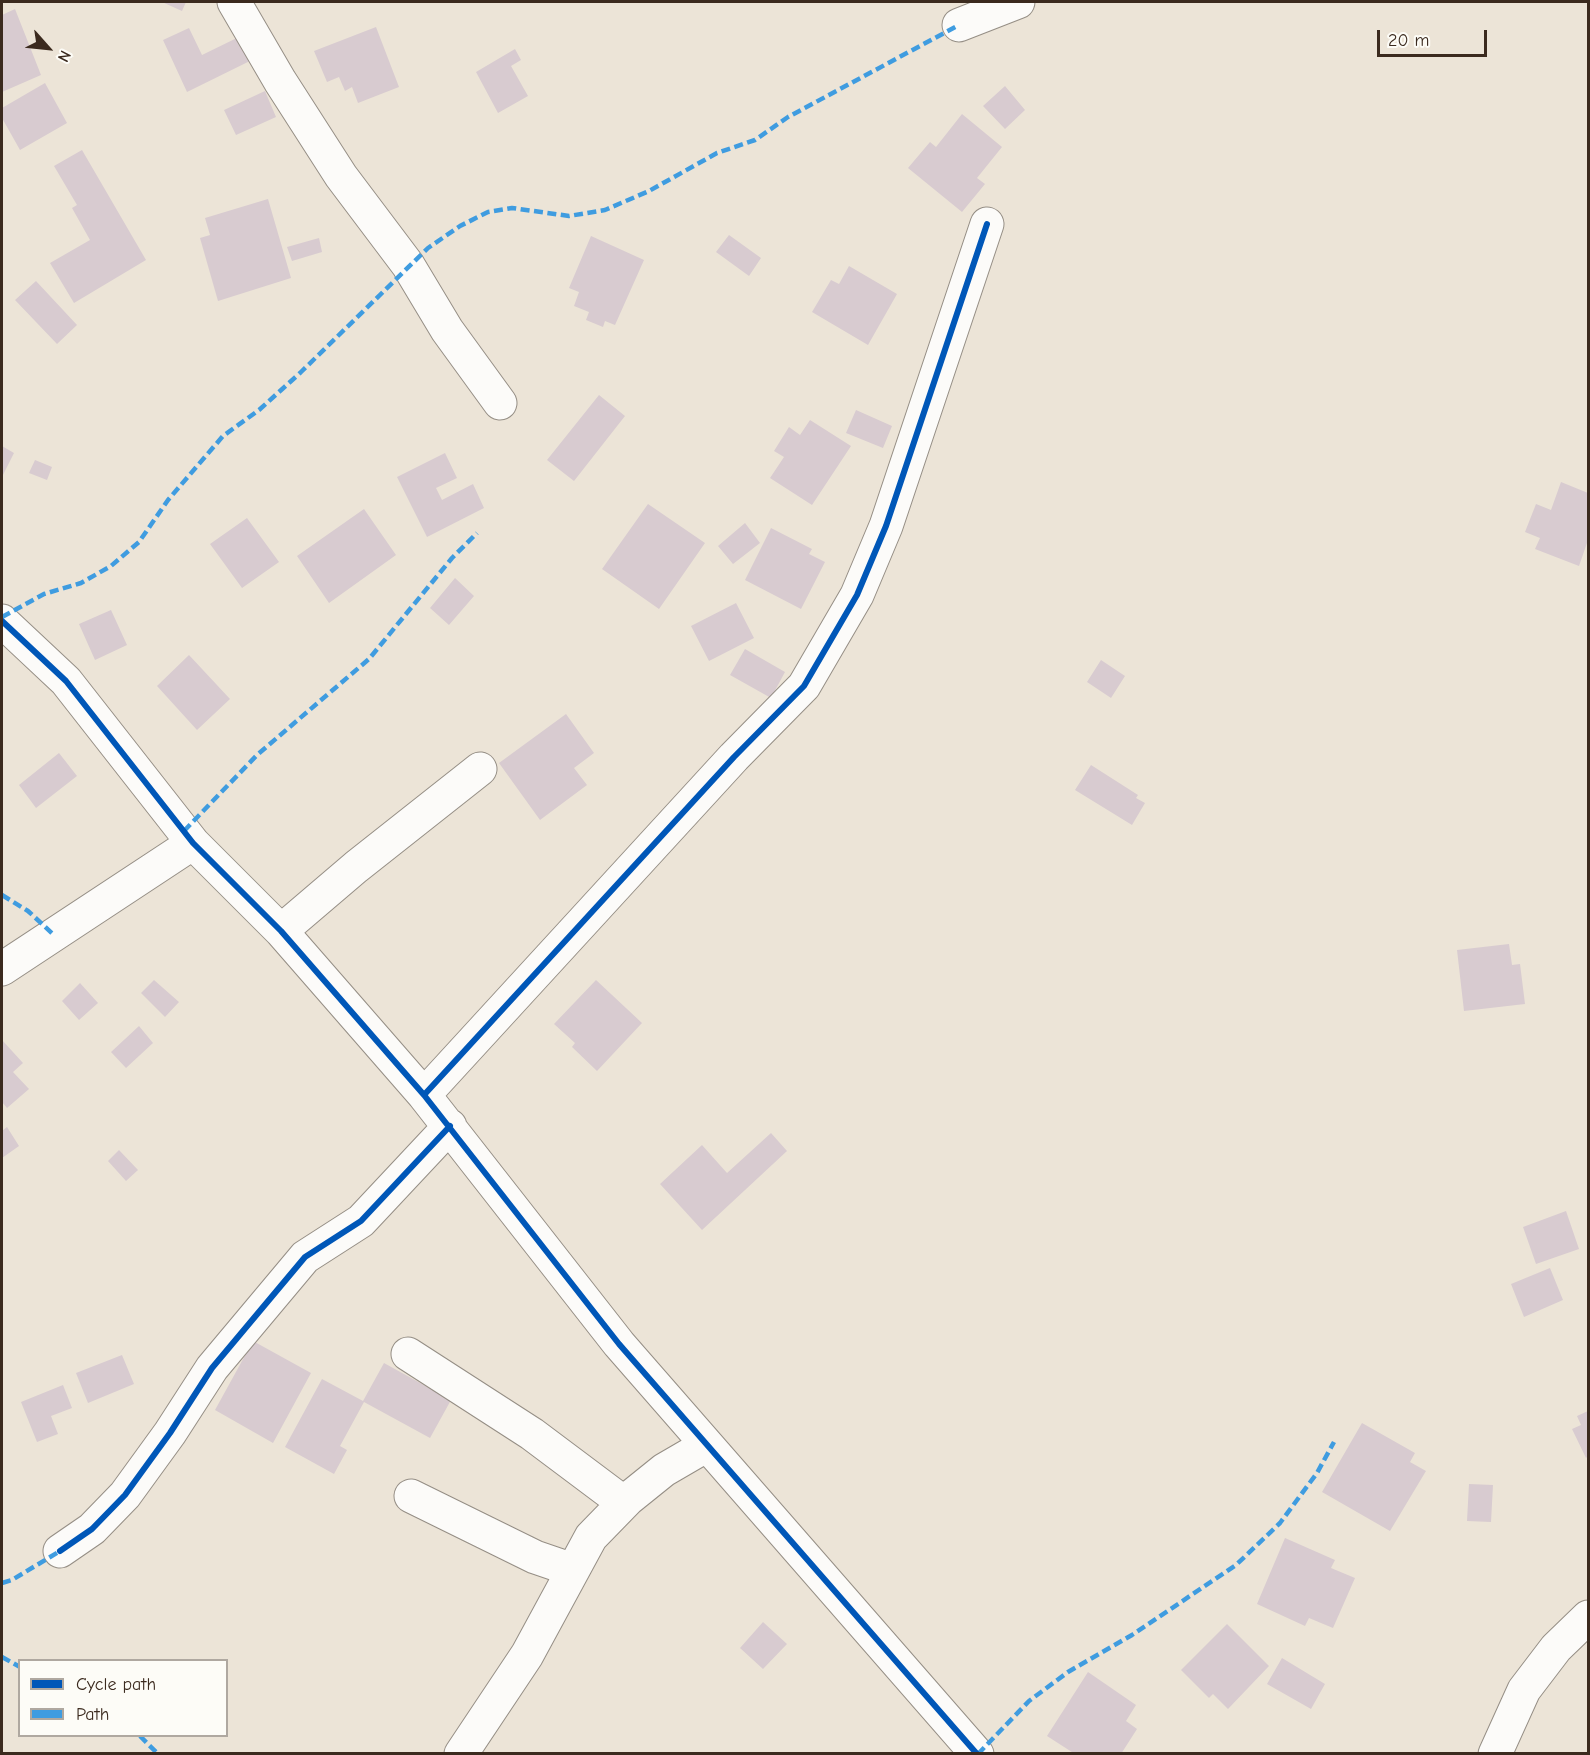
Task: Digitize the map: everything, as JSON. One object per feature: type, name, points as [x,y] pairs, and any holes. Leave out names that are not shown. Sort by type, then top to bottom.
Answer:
[{"type":"street","points":[[234,2],[280,81],[340,176],[408,265],[447,330],[500,403]]},
{"type":"street","points":[[959,25],[1018,2]]},
{"type":"street","points":[[424,1095],[734,757],[804,686],[857,595],[886,526],[987,224]]},
{"type":"street","points":[[2,621],[66,681],[193,843],[281,931],[424,1095],[619,1344],[977,1754]]},
{"type":"street","points":[[281,931],[356,867],[480,769]]},
{"type":"street","points":[[2,969],[193,843]]},
{"type":"street","points":[[60,1551],[92,1529],[125,1495],[171,1433],[212,1368],[305,1257],[361,1221],[450,1126]]},
{"type":"street","points":[[408,1354],[532,1434],[624,1503]]},
{"type":"street","points":[[461,1754],[527,1655],[591,1537],[624,1503],[664,1470],[707,1445]]},
{"type":"street","points":[[411,1496],[524,1552],[573,1570]]},
{"type":"street","points":[[1495,1754],[1524,1690],[1556,1647],[1588,1617]]},
{"type":"building","points":[[162,2],[186,2],[182,11]]},
{"type":"building","points":[[15,9],[41,75],[2,92],[2,15]]},
{"type":"building","points":[[376,27],[399,87],[358,103],[352,87],[345,91],[339,77],[327,82],[314,51]]},
{"type":"building","points":[[189,28],[202,55],[245,34],[256,58],[187,92],[163,40]]},
{"type":"building","points":[[515,49],[521,60],[511,66],[528,96],[498,113],[476,72]]},
{"type":"building","points":[[45,83],[67,123],[20,150],[2,118],[2,108]]},
{"type":"building","points":[[1005,86],[1025,110],[1005,129],[983,106]]},
{"type":"building","points":[[265,91],[276,117],[236,135],[224,110]]},
{"type":"building","points":[[962,114],[1002,147],[977,178],[985,184],[962,212],[908,168],[930,142],[936,147]]},
{"type":"building","points":[[82,150],[146,260],[74,303],[50,263],[90,240],[72,208],[77,205],[54,166]]},
{"type":"building","points":[[268,199],[291,278],[218,301],[200,238],[210,235],[205,218]]},
{"type":"building","points":[[729,235],[761,258],[749,276],[716,252]]},
{"type":"building","points":[[591,236],[644,260],[615,325],[605,321],[603,327],[586,320],[589,312],[574,306],[579,292],[569,288]]},
{"type":"building","points":[[319,238],[322,252],[292,261],[287,247]]},
{"type":"building","points":[[849,266],[897,294],[868,345],[812,312],[831,280],[839,284]]},
{"type":"building","points":[[36,281],[77,325],[57,344],[15,300]]},
{"type":"building","points":[[599,395],[625,416],[574,481],[547,460]]},
{"type":"building","points":[[856,410],[892,426],[883,448],[846,433]]},
{"type":"building","points":[[810,420],[851,446],[812,505],[770,478],[784,457],[774,451],[789,427],[800,435]]},
{"type":"building","points":[[2,446],[14,453],[2,477]]},
{"type":"building","points":[[445,453],[457,478],[436,488],[442,500],[473,484],[484,508],[427,537],[397,477]]},
{"type":"building","points":[[35,460],[52,467],[47,480],[29,473]]},
{"type":"building","points":[[1561,482],[1588,493],[1588,540],[1579,566],[1535,549],[1540,538],[1525,532],[1536,504],[1551,510]]},
{"type":"building","points":[[648,504],[705,543],[659,609],[602,569]]},
{"type":"building","points":[[364,509],[396,555],[329,603],[297,556]]},
{"type":"building","points":[[247,518],[279,562],[242,588],[210,544]]},
{"type":"building","points":[[745,523],[760,543],[733,564],[718,546]]},
{"type":"building","points":[[771,528],[812,549],[809,554],[825,562],[801,609],[745,580]]},
{"type":"building","points":[[455,578],[474,596],[449,625],[430,608]]},
{"type":"building","points":[[736,603],[754,638],[709,661],[691,626]]},
{"type":"building","points":[[111,610],[127,645],[95,660],[79,624]]},
{"type":"building","points":[[745,649],[785,672],[771,698],[730,675]]},
{"type":"building","points":[[189,655],[230,699],[197,730],[157,686]]},
{"type":"building","points":[[1101,660],[1125,676],[1111,698],[1087,682]]},
{"type":"building","points":[[566,714],[594,753],[574,768],[587,785],[540,820],[499,763]]},
{"type":"building","points":[[59,753],[77,776],[36,808],[19,785]]},
{"type":"building","points":[[1091,765],[1138,795],[1136,798],[1145,803],[1132,825],[1075,790]]},
{"type":"building","points":[[1509,944],[1512,965],[1520,964],[1525,1004],[1464,1011],[1457,950]]},
{"type":"building","points":[[154,980],[179,1002],[165,1017],[141,993]]},
{"type":"building","points":[[596,980],[642,1023],[597,1071],[572,1047],[575,1043],[554,1024]]},
{"type":"building","points":[[80,983],[98,1003],[79,1020],[62,1001]]},
{"type":"building","points":[[139,1026],[153,1043],[126,1068],[111,1052]]},
{"type":"building","points":[[2,1040],[23,1063],[13,1072],[29,1089],[7,1108],[2,1102]]},
{"type":"building","points":[[7,1127],[19,1146],[2,1158],[2,1131]]},
{"type":"building","points":[[771,1133],[787,1151],[702,1230],[660,1184],[702,1145],[727,1173]]},
{"type":"building","points":[[119,1150],[138,1170],[126,1181],[108,1161]]},
{"type":"building","points":[[1566,1211],[1579,1249],[1536,1264],[1523,1227]]},
{"type":"building","points":[[1550,1268],[1563,1300],[1524,1317],[1511,1284]]},
{"type":"building","points":[[253,1341],[311,1373],[273,1443],[215,1410]]},
{"type":"building","points":[[122,1355],[134,1384],[88,1403],[76,1373]]},
{"type":"building","points":[[384,1363],[451,1400],[430,1438],[364,1402],[340,1446],[347,1450],[334,1474],[285,1447],[322,1379],[363,1401]]},
{"type":"building","points":[[63,1385],[72,1408],[51,1416],[58,1434],[37,1442],[21,1402]]},
{"type":"building","points":[[1588,1411],[1588,1456],[1586,1458],[1572,1429],[1581,1425],[1577,1416]]},
{"type":"building","points":[[1362,1423],[1415,1453],[1410,1462],[1426,1471],[1390,1531],[1322,1492]]},
{"type":"building","points":[[1469,1484],[1493,1485],[1491,1522],[1467,1521]]},
{"type":"building","points":[[1285,1538],[1335,1560],[1331,1568],[1355,1578],[1333,1628],[1309,1618],[1305,1626],[1257,1604]]},
{"type":"building","points":[[763,1622],[787,1644],[763,1669],[740,1648]]},
{"type":"building","points":[[1227,1624],[1269,1666],[1228,1709],[1213,1694],[1209,1698],[1181,1670]]},
{"type":"building","points":[[1282,1658],[1325,1684],[1311,1709],[1267,1684]]},
{"type":"building","points":[[1088,1672],[1136,1705],[1126,1721],[1137,1729],[1121,1754],[1075,1754],[1047,1736]]},
{"type":"marked path","points":[[2,617],[44,594],[81,583],[111,566],[139,542],[168,500],[223,436],[259,410],[300,373],[428,248],[460,226],[488,212],[512,208],[569,216],[605,210],[649,191],[717,153],[755,140],[788,117],[959,25]]},
{"type":"marked path","points":[[184,831],[257,755],[369,659],[452,558],[477,533]]},
{"type":"marked path","points":[[2,895],[28,911],[55,936]]},
{"type":"marked path","points":[[978,1754],[1029,1701],[1068,1672],[1132,1635],[1236,1565],[1280,1523],[1317,1473],[1334,1442]]},
{"type":"marked path","points":[[2,1583],[12,1580],[60,1551]]},
{"type":"marked path","points":[[2,1657],[18,1666]]},
{"type":"marked path","points":[[141,1737],[158,1754]]},
{"type":"cycle path","points":[[424,1095],[734,757],[804,686],[857,595],[886,526],[987,224]]},
{"type":"cycle path","points":[[2,621],[66,681],[193,843],[281,931],[424,1095],[619,1344],[977,1754]]},
{"type":"cycle path","points":[[60,1551],[92,1529],[125,1495],[170,1433],[212,1368],[305,1257],[361,1221],[450,1126]]}]
